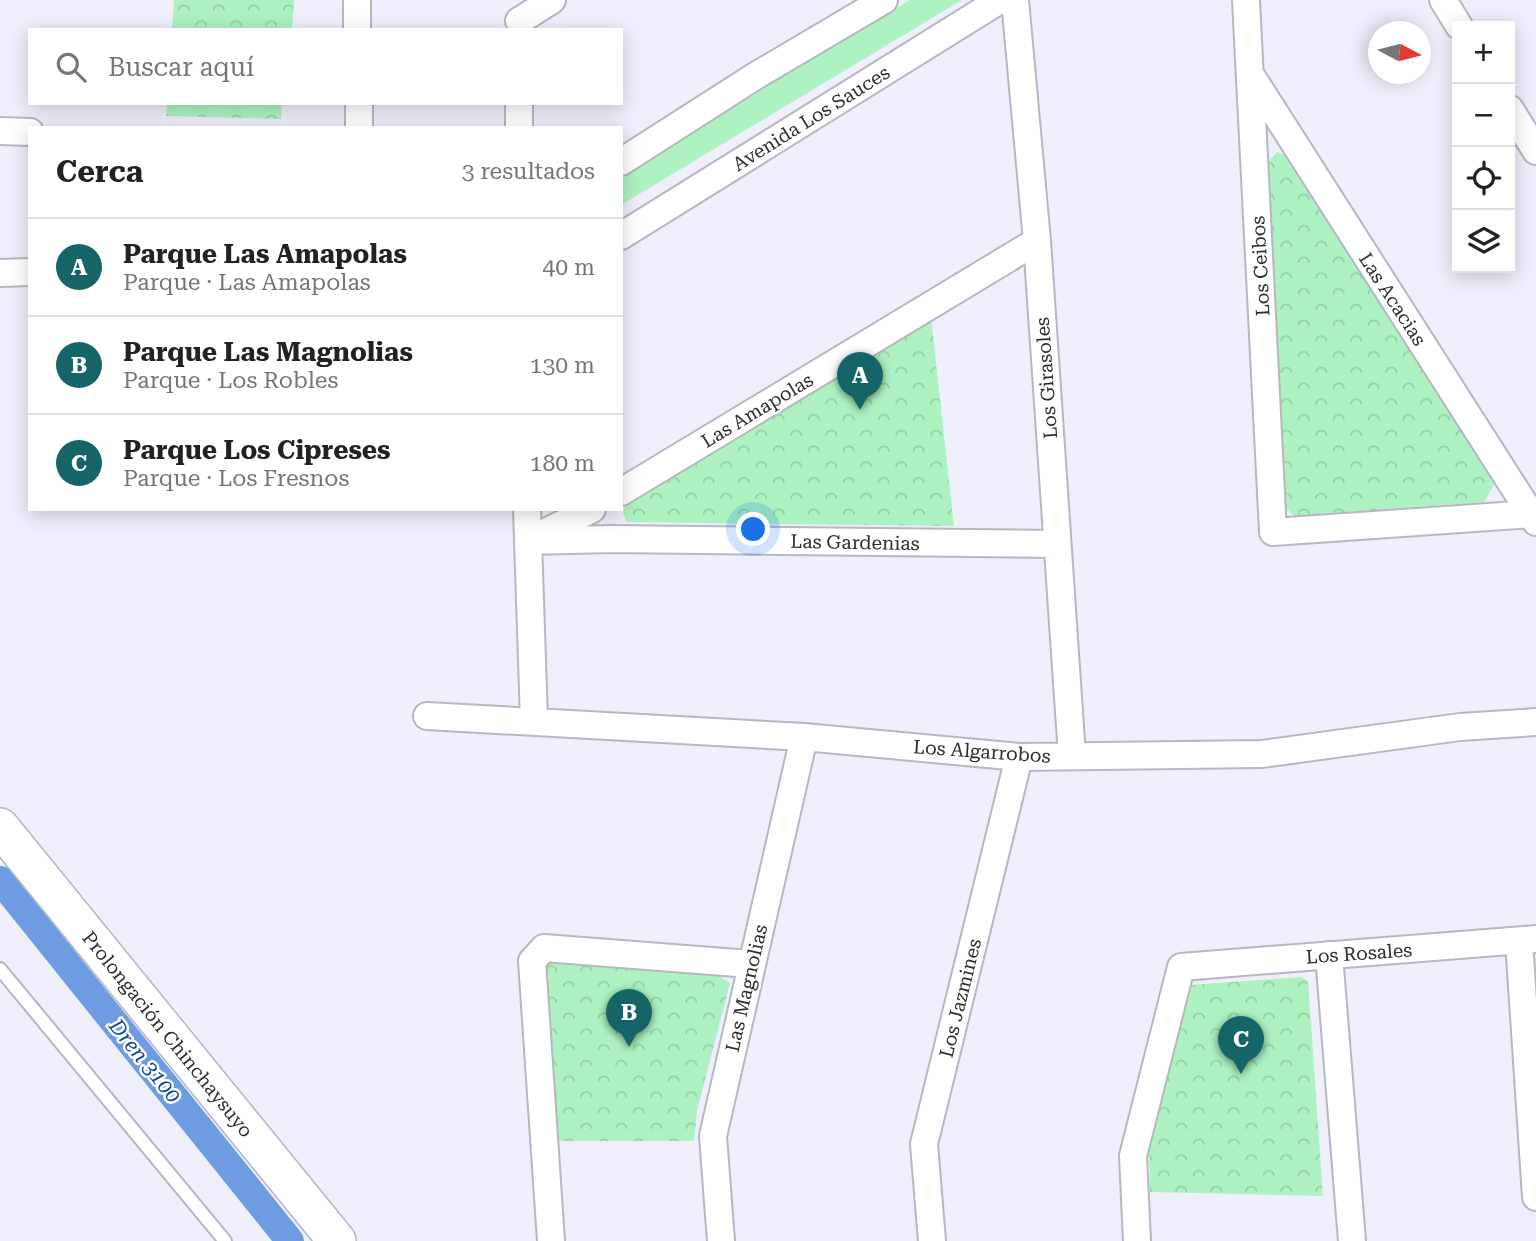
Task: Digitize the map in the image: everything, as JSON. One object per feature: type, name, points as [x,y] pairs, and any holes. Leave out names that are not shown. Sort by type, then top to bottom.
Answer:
[{"type":"street","points":[[357,0],[357,28]]},
{"type":"street","points":[[519,17],[552,0]]},
{"type":"street","points":[[623,161],[757,75],[884,0]]},
{"type":"street","name":"Avenida Los Sauces","points":[[623,235],[1000,0]]},
{"type":"street","name":"Los Girasoles","points":[[1015,0],[1037,241],[1072,756]]},
{"type":"street","name":"Los Ceibos","points":[[1246,0],[1273,532],[1533,518]]},
{"type":"street","points":[[1443,0],[1456,21]]},
{"type":"street","name":"Las Acacias","points":[[1251,76],[1533,518]]},
{"type":"street","points":[[359,105],[359,126]]},
{"type":"street","points":[[519,105],[519,126]]},
{"type":"street","points":[[1515,116],[1536,151]]},
{"type":"street","points":[[0,131],[28,132]]},
{"type":"street","name":"Las Amapolas","points":[[623,491],[1037,241]]},
{"type":"street","points":[[0,273],[28,272]]},
{"type":"street","points":[[527,511],[534,721]]},
{"type":"street","points":[[528,541],[588,511]]},
{"type":"street","name":"Las Gardenias","points":[[528,541],[612,539],[1057,544]]},
{"type":"street","name":"Los Algarrobos","points":[[427,716],[804,737],[1019,757],[1262,754],[1460,727],[1536,722]]},
{"type":"street","name":"Las Magnolias","points":[[721,1241],[713,1136],[750,964],[804,737]]},
{"type":"street","name":"Los Jazmines","points":[[932,1241],[924,1144],[1019,757]]},
{"type":"street","name":"Prolongación Chinchaysuyo","points":[[0,827],[337,1241]]},
{"type":"street","points":[[1527,940],[1536,1198]]},
{"type":"street","name":"Los Rosales","points":[[1137,1241],[1133,1156],[1181,967],[1527,940]]},
{"type":"street","points":[[551,1241],[532,961],[544,948],[750,964]]},
{"type":"street","points":[[1329,955],[1352,1241]]},
{"type":"lane","points":[[0,969],[225,1241]]},
{"type":"green space","points":[[174,0],[294,0],[292,28],[172,28]]},
{"type":"green space","points":[[910,0],[962,0],[623,204],[623,174]]},
{"type":"green space","points":[[167,105],[282,105],[281,119],[166,116]]},
{"type":"green space","points":[[1277,152],[1295,158],[1495,483],[1484,502],[1294,516],[1286,508],[1263,168]]},
{"type":"green space","points":[[931,318],[954,526],[627,522],[623,513],[626,501]]},
{"type":"green space","points":[[549,963],[717,975],[730,983],[697,1111],[694,1141],[551,1141],[537,972]]},
{"type":"green space","points":[[1301,977],[1308,981],[1323,1196],[1150,1192],[1149,1153],[1191,985]]},
{"type":"waterway","name":"Dren 3100","points":[[0,880],[290,1241]]},
{"type":"place","name":"Parque Las Amapolas","points":[[860,410]]},
{"type":"place","name":"Parque Las Magnolias","points":[[629,1047]]},
{"type":"place","name":"Parque Los Cipreses","points":[[1241,1074]]}]
